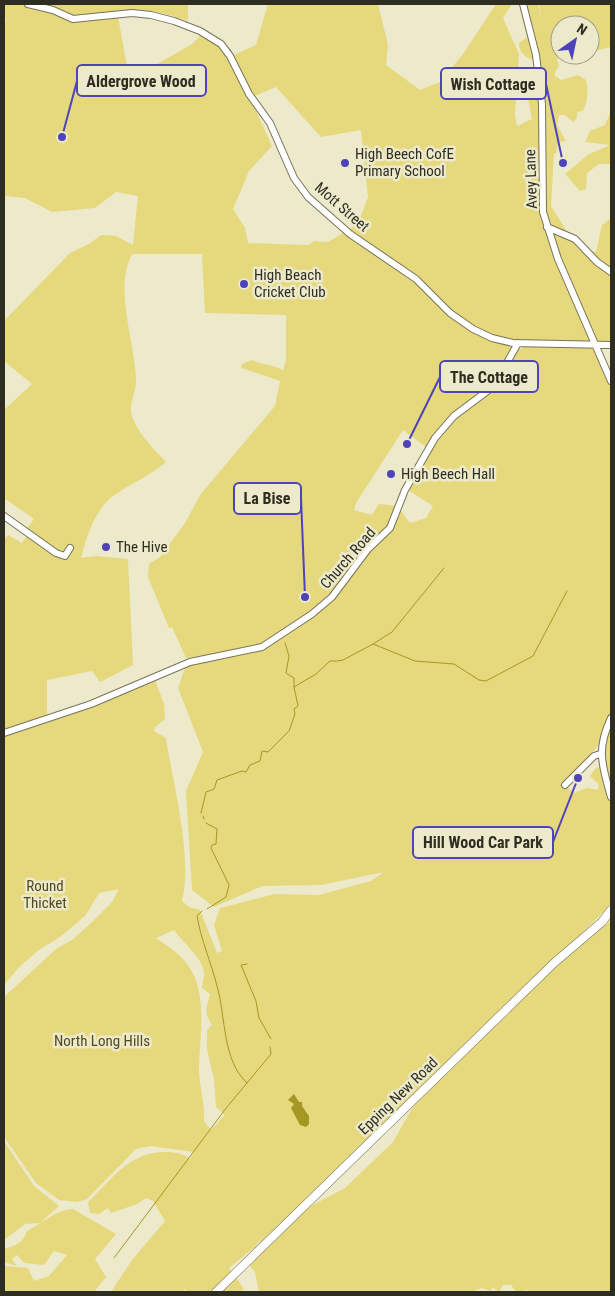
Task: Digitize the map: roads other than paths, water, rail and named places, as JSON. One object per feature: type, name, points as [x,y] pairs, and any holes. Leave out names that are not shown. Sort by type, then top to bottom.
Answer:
[{"type":"main road","name":"Epping New Road","points":[[216,1292],[554,964],[602,922],[611,910]]},
{"type":"main road","name":"Epping New Road","points":[[602,922],[611,918]]},
{"type":"street","name":"Mott Street","points":[[28,4],[53,10],[73,19],[132,13],[151,15],[174,20],[200,31],[221,44],[230,56],[249,94],[270,123],[294,178],[320,209],[350,234],[416,279],[450,313],[473,329],[492,338],[518,343],[611,345]]},
{"type":"street","name":"Avey Lane","points":[[523,4],[536,55],[542,104],[542,194],[547,227],[611,381]]},
{"type":"street","points":[[547,227],[575,238],[597,262],[611,272]]},
{"type":"street","name":"Church Road","points":[[4,733],[91,704],[190,662],[262,647],[312,614],[332,597],[368,550],[390,528],[405,490],[435,438],[454,416],[494,386],[518,343]]},
{"type":"street","points":[[4,516],[28,535],[56,553],[65,556],[70,548]]},
{"type":"street","points":[[611,718],[601,743],[600,754],[611,797]]},
{"type":"street","points":[[564,785],[594,756],[600,754]]},
{"type":"waterway","points":[[373,644],[392,632],[444,568]]},
{"type":"waterway","points":[[337,661],[343,660],[373,644],[415,661],[454,664],[479,680],[486,681],[533,656],[567,591]]},
{"type":"waterway","points":[[285,643],[289,656],[286,673],[294,678],[294,687]]},
{"type":"waterway","points":[[289,731],[295,714],[294,709],[298,706],[294,687],[316,674],[330,661],[336,661]]},
{"type":"waterway","points":[[201,813],[206,792],[214,789],[217,780],[242,771],[246,772],[250,765],[260,761],[262,751],[268,752],[288,732]]},
{"type":"waterway","points":[[206,823],[217,829],[216,844],[212,845],[211,848],[229,885],[226,897],[207,909]]},
{"type":"waterway","points":[[202,911],[197,916],[220,998],[229,1050],[239,1074],[247,1083]]},
{"type":"waterway","points":[[247,964],[241,965],[256,1001],[259,1018],[271,1039]]},
{"type":"waterway","points":[[114,1258],[227,1107],[271,1054],[270,1047]]},
{"type":"place","name":"Aldergrove Wood","points":[[62,137]]},
{"type":"place","name":"High Beech CofE Primary School","points":[[345,163]]},
{"type":"place","name":"Wish Cottage","points":[[563,163]]},
{"type":"place","name":"High Beach Cricket Club","points":[[244,284]]},
{"type":"place","name":"The Cottage","points":[[407,444]]},
{"type":"place","name":"High Beech Hall","points":[[391,474]]},
{"type":"place","name":"The Hive","points":[[106,547]]},
{"type":"place","name":"La Bise","points":[[305,597]]},
{"type":"place","name":"Hill Wood Car Park","points":[[578,778]]},
{"type":"park label","name":"Round Thicket","points":[[45,894]]},
{"type":"park label","name":"North Long Hills","points":[[102,1041]]}]
